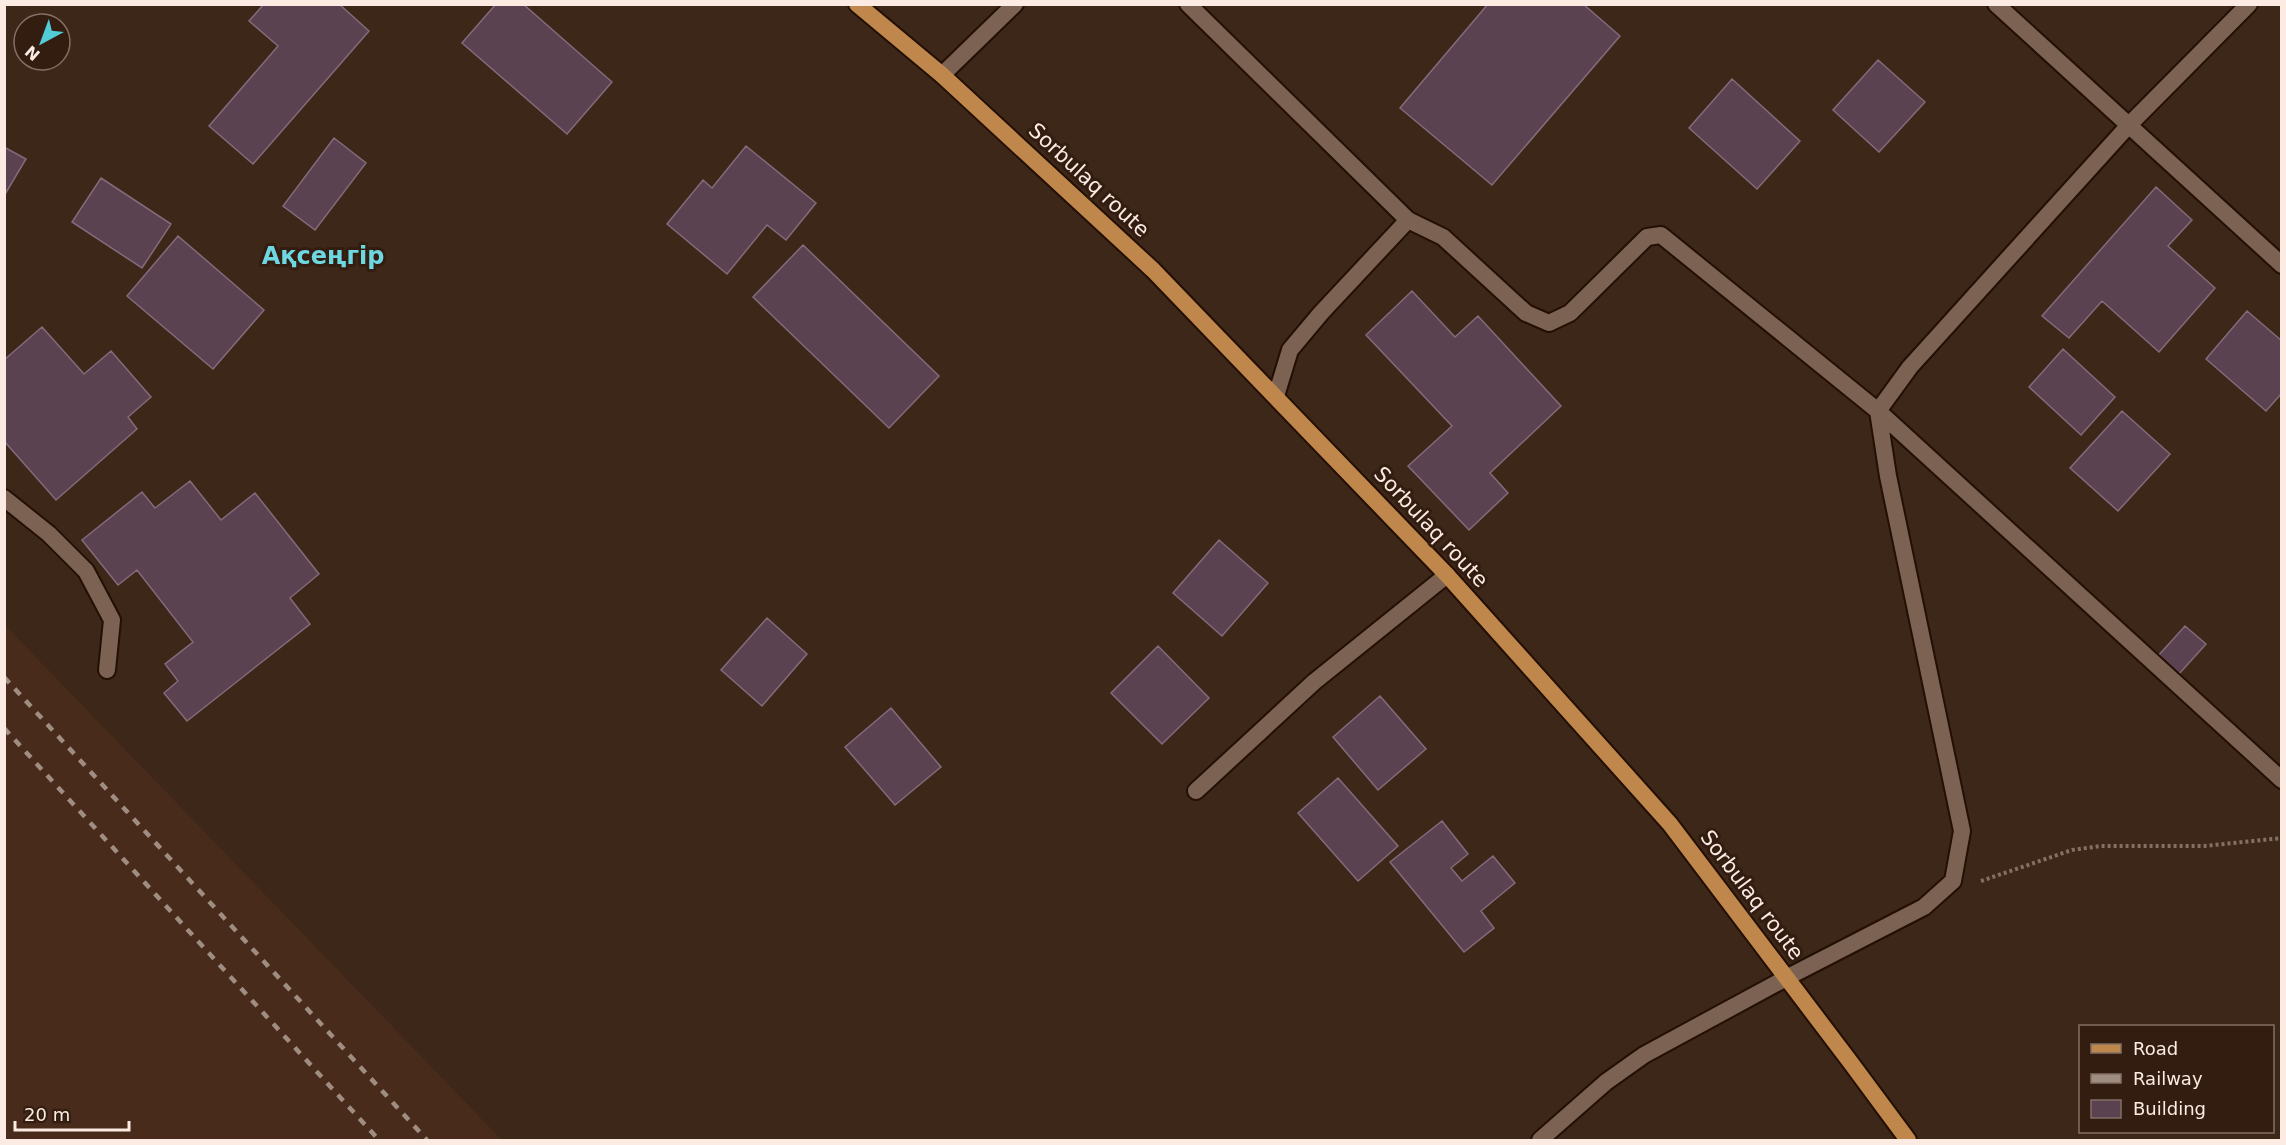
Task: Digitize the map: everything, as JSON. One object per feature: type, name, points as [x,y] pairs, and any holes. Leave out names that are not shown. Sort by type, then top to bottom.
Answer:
[{"type":"main road","name":"Sorbulaq route","points":[[856,4],[942,75],[1153,270],[1447,575],[1670,824],[1908,1140]]},
{"type":"street","points":[[942,75],[1015,4]]},
{"type":"street","points":[[1188,4],[1408,220],[1443,237],[1526,313],[1549,323],[1570,313],[1647,237],[1661,235],[1878,411],[2282,780]]},
{"type":"street","points":[[1996,4],[2282,265]]},
{"type":"street","points":[[1540,1140],[1606,1082],[1644,1055],[1924,907],[1953,881],[1962,831],[1888,477],[1878,411],[1910,367],[2129,125],[2249,4]]},
{"type":"street","points":[[1276,396],[1290,350],[1321,313],[1408,220]]},
{"type":"street","points":[[4,498],[49,534],[86,571],[112,620],[107,669]]},
{"type":"street","points":[[1196,791],[1314,682],[1447,575]]},
{"type":"path","points":[[1975,883],[2082,849],[2101,846],[2204,846],[2282,838]]},
{"type":"shaded area","points":[[5,625],[502,1140],[5,1140]]},
{"type":"building","points":[[264,4],[339,4],[369,31],[253,164],[209,126],[278,46],[249,21]]},
{"type":"building","points":[[496,4],[523,4],[612,82],[567,134],[462,43]]},
{"type":"building","points":[[1488,4],[1583,4],[1620,36],[1492,185],[1400,108]]},
{"type":"building","points":[[1878,60],[1925,102],[1879,152],[1833,110]]},
{"type":"building","points":[[1732,79],[1800,141],[1757,189],[1689,128]]},
{"type":"building","points":[[334,138],[366,163],[315,230],[283,206]]},
{"type":"building","points":[[746,146],[816,203],[786,240],[767,225],[727,274],[667,224],[703,180],[712,188]]},
{"type":"building","points":[[4,147],[26,159],[4,196]]},
{"type":"building","points":[[101,178],[171,224],[142,268],[72,222]]},
{"type":"building","points":[[2156,187],[2192,220],[2168,246],[2215,288],[2159,352],[2102,301],[2069,338],[2042,316]]},
{"type":"building","points":[[178,236],[264,310],[213,369],[127,296]]},
{"type":"building","points":[[803,245],[939,376],[889,428],[753,297]]},
{"type":"building","points":[[1412,291],[1455,337],[1478,316],[1561,406],[1490,473],[1508,493],[1469,530],[1408,466],[1452,426],[1366,335]]},
{"type":"building","points":[[2247,311],[2282,341],[2282,393],[2266,411],[2206,359]]},
{"type":"building","points":[[42,327],[84,374],[111,351],[151,397],[128,417],[137,429],[56,500],[4,441],[4,360]]},
{"type":"building","points":[[2063,349],[2115,397],[2081,435],[2029,387]]},
{"type":"building","points":[[2122,411],[2170,454],[2118,511],[2070,468]]},
{"type":"building","points":[[190,481],[221,520],[255,493],[319,574],[290,598],[310,624],[187,721],[164,693],[178,681],[165,664],[193,642],[137,570],[118,585],[82,540],[142,492],[155,508]]},
{"type":"building","points":[[1219,540],[1268,583],[1222,636],[1173,593]]},
{"type":"building","points":[[767,618],[807,654],[762,706],[721,670]]},
{"type":"building","points":[[2185,626],[2206,644],[2179,674],[2158,656]]},
{"type":"building","points":[[1158,646],[1209,698],[1162,744],[1111,693]]},
{"type":"building","points":[[1380,696],[1426,749],[1378,790],[1333,737]]},
{"type":"building","points":[[891,708],[941,767],[895,805],[845,747]]},
{"type":"building","points":[[1338,778],[1398,846],[1358,881],[1298,813]]},
{"type":"building","points":[[1442,821],[1468,854],[1451,868],[1462,881],[1493,856],[1515,883],[1481,911],[1494,928],[1464,952],[1390,862]]},
{"type":"railway","points":[[4,677],[427,1140]]},
{"type":"railway","points":[[4,728],[379,1140]]},
{"type":"district","name":"Ақсеңгір","points":[[323,256]]}]
